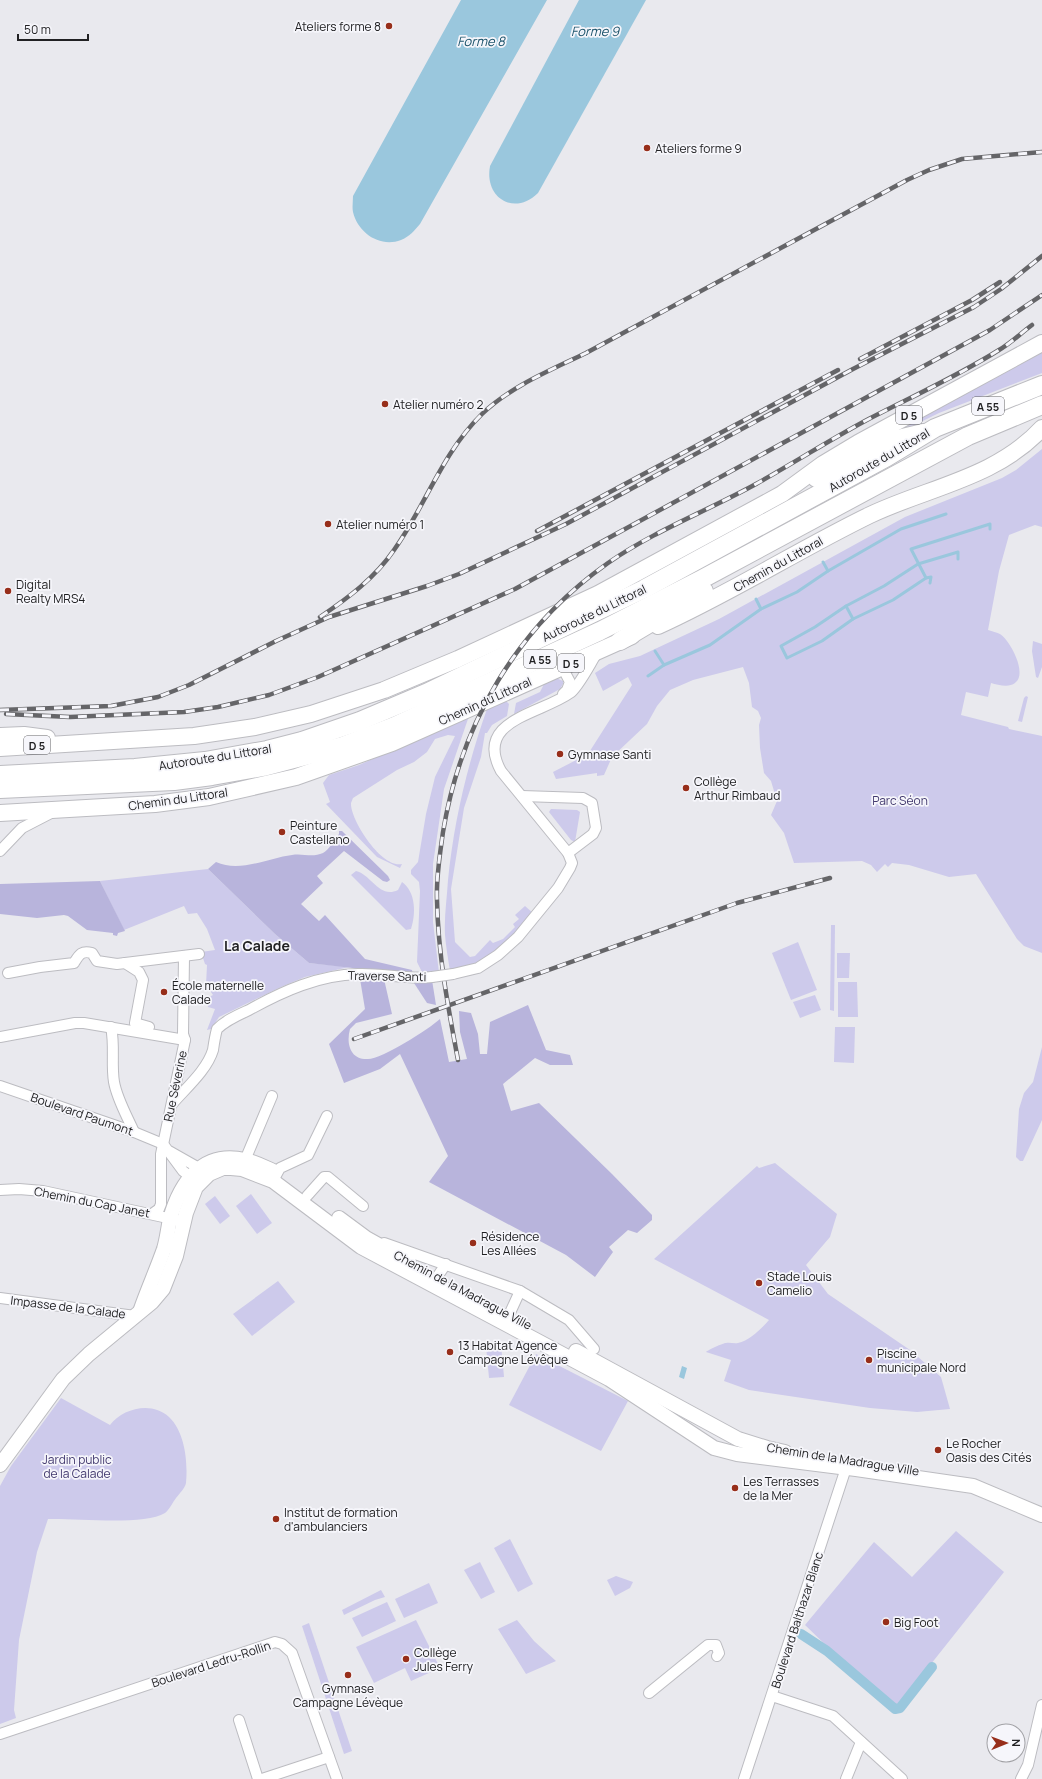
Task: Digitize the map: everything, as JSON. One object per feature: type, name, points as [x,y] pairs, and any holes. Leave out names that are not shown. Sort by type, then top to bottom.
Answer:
[{"type":"highway","name":"Autoroute du Littoral","points":[[0,774],[135,768],[205,761],[267,750],[302,741],[353,723],[426,693],[610,606],[836,485],[935,428],[1042,385]]},
{"type":"highway","name":"Autoroute du Littoral","points":[[0,789],[167,781],[212,776],[263,767],[343,746],[402,722],[600,632],[968,436],[1042,405]]},
{"type":"highway","points":[[620,641],[790,542],[819,516]]},
{"type":"main road","name":"D 5","points":[[782,494],[823,464],[858,443],[1042,343]]},
{"type":"main road","points":[[0,736],[24,735],[74,743],[194,736],[222,733],[289,719],[363,698],[420,676],[598,594],[782,494],[898,438],[935,428]]},
{"type":"main road","name":"Chemin du Littoral","points":[[0,812],[69,810],[155,804],[209,797],[296,777],[392,743],[620,641],[683,615],[871,515],[992,466],[1027,443],[1042,428]]},
{"type":"main road","name":"D 5","points":[[0,748],[74,743]]},
{"type":"street","points":[[522,796],[583,798],[592,803],[596,828],[594,834],[568,853],[501,771],[496,762],[494,750],[496,740],[509,723],[556,701],[573,690],[600,650]]},
{"type":"street","points":[[556,701],[569,686],[570,682],[562,667]]},
{"type":"street","points":[[0,851],[13,836],[30,823],[50,813],[69,810]]},
{"type":"street","name":"Traverse Santi","points":[[173,1102],[197,1076],[208,1060],[217,1028],[268,999],[304,983],[344,975],[358,974],[411,979],[432,977],[471,971],[484,965],[498,955],[527,928],[558,888],[572,863],[568,853]]},
{"type":"street","points":[[8,973],[40,966],[74,963],[81,952],[85,951],[92,953],[97,961],[117,964],[200,954]]},
{"type":"street","name":"Rue Séverine","points":[[166,1147],[184,1037],[184,956]]},
{"type":"street","points":[[124,963],[139,972],[143,980],[136,1023],[184,1037]]},
{"type":"street","points":[[0,1037],[75,1023],[184,1037]]},
{"type":"street","points":[[111,1027],[114,1042],[112,1068],[114,1084],[134,1132]]},
{"type":"street","name":"Boulevard Paumont","points":[[0,1086],[134,1132],[166,1147],[197,1175]]},
{"type":"street","points":[[243,1164],[272,1096]]},
{"type":"street","points":[[275,1177],[280,1168],[308,1155],[327,1116]]},
{"type":"street","points":[[152,1214],[159,1209],[161,1204],[166,1147]]},
{"type":"street","name":"Chemin de la Madrague Ville","points":[[197,1175],[225,1159],[243,1164],[275,1177],[307,1196],[374,1248],[468,1303],[609,1379],[714,1448],[738,1454],[972,1478],[1042,1506]]},
{"type":"street","points":[[0,1465],[64,1379],[89,1354],[138,1313],[164,1248],[177,1221],[179,1196],[197,1175]]},
{"type":"street","name":"Chemin de la Madrague Ville","points":[[275,1177],[361,1247],[374,1248],[409,1262],[437,1276],[738,1439],[767,1448],[848,1465],[973,1486],[1042,1515]]},
{"type":"street","points":[[307,1196],[324,1177],[328,1177],[363,1206]]},
{"type":"street","name":"Chemin du Cap Janet","points":[[0,1190],[19,1189],[44,1191],[152,1214],[177,1221]]},
{"type":"street","points":[[374,1248],[384,1243],[520,1290],[569,1320],[594,1349]]},
{"type":"street","points":[[446,1264],[437,1276],[439,1283],[458,1294],[468,1303],[500,1315],[509,1315],[520,1290]]},
{"type":"street","name":"Impasse de la Calade","points":[[0,1298],[138,1313]]},
{"type":"street","points":[[702,1441],[715,1439],[717,1433],[712,1424]]},
{"type":"street","name":"Boulevard Balthazar Blanc","points":[[744,1779],[848,1465]]},
{"type":"street","name":"Boulevard Ledru-Rollin","points":[[0,1734],[275,1642],[282,1644],[292,1653],[337,1779]]},
{"type":"street","points":[[649,1693],[708,1645],[716,1646],[718,1653],[717,1656]]},
{"type":"street","points":[[772,1696],[833,1716],[902,1779]]},
{"type":"street","points":[[1021,1779],[1028,1765],[1042,1705]]},
{"type":"street","points":[[238,1720],[258,1779]]},
{"type":"street","points":[[846,1779],[861,1742]]},
{"type":"street","points":[[262,1779],[329,1757]]},
{"type":"green space","points":[[1042,351],[1042,373],[939,413],[823,470]]},
{"type":"green space","name":"Parc Séon","points":[[1042,449],[1042,527],[1035,525],[1009,535],[999,571],[988,630],[1004,637],[1013,650],[1019,665],[1020,672],[1018,679],[1013,685],[1003,686],[991,683],[988,697],[966,692],[961,715],[1008,727],[1009,729],[1042,736],[1042,953],[1024,946],[1017,939],[976,874],[949,877],[909,865],[892,863],[888,867],[885,864],[877,872],[871,865],[862,861],[794,863],[784,833],[771,815],[777,801],[771,781],[764,773],[760,748],[759,725],[761,718],[758,711],[752,707],[749,683],[743,667],[693,680],[670,690],[657,706],[647,724],[612,757],[604,775],[597,776],[597,773],[556,779],[553,772],[588,754],[632,685],[628,677],[603,691],[595,673],[609,664],[640,656],[719,619],[905,517],[1002,478],[1016,470]]},
{"type":"green space","points":[[1033,641],[1042,644],[1042,667],[1038,678],[1036,677],[1032,651]]},
{"type":"green space","points":[[556,678],[563,681],[560,689],[514,714],[516,703],[540,692],[544,684]]},
{"type":"green space","points":[[1026,696],[1028,697],[1022,722],[1018,721],[1024,698]]},
{"type":"green space","points":[[505,700],[509,704],[507,716],[492,725],[487,733],[485,733],[481,757],[464,808],[451,889],[455,942],[470,957],[475,956],[490,940],[493,943],[503,939],[515,927],[513,924],[519,919],[515,915],[525,906],[534,914],[516,935],[480,963],[450,971],[446,948],[445,914],[454,836],[462,794],[473,751],[487,709]]},
{"type":"green space","points":[[469,716],[444,789],[433,864],[433,922],[439,973],[428,974],[422,972],[417,962],[420,891],[419,882],[411,874],[411,870],[418,862],[426,814],[435,777],[455,736],[448,735],[435,739],[427,752],[414,762],[397,770],[353,798],[351,803],[352,811],[361,831],[385,859],[394,864],[402,864],[400,868],[377,857],[326,804],[330,802],[323,783],[329,775],[359,765]]},
{"type":"green space","points":[[551,809],[577,810],[580,812],[575,842],[571,840],[549,812]]},
{"type":"green space","points":[[208,869],[275,934],[309,963],[349,967],[305,977],[281,987],[219,1017],[211,1029],[207,1030],[215,1009],[208,1007],[207,1002],[209,997],[213,995],[206,985],[207,965],[205,964],[201,952],[215,950],[207,929],[197,913],[188,914],[184,906],[124,930],[100,881]]},
{"type":"green space","points":[[356,871],[362,873],[381,889],[386,891],[391,892],[398,890],[402,882],[407,886],[414,904],[414,917],[411,929],[406,930],[351,875]]},
{"type":"green space","points":[[831,925],[835,925],[834,1011],[830,1010]]},
{"type":"green space","points":[[798,942],[817,990],[791,1000],[772,953]]},
{"type":"green space","points":[[837,953],[850,953],[849,978],[837,978]]},
{"type":"green space","points":[[838,982],[857,982],[858,1017],[838,1017]]},
{"type":"green space","points":[[815,995],[821,1010],[800,1018],[793,1002]]},
{"type":"green space","points":[[835,1027],[855,1027],[854,1063],[834,1062]]},
{"type":"green space","points":[[1042,1047],[1042,1120],[1023,1161],[1020,1161],[1016,1157],[1019,1109],[1024,1093],[1033,1082]]},
{"type":"green space","name":"Stade Louis Camelio","points":[[775,1163],[837,1214],[830,1237],[806,1265],[828,1294],[910,1350],[941,1377],[950,1409],[917,1412],[870,1408],[749,1390],[724,1381],[731,1360],[706,1352],[724,1343],[742,1342],[751,1337],[769,1320],[654,1259],[757,1166],[759,1168]]},
{"type":"green space","points":[[251,1194],[272,1223],[257,1234],[236,1206]]},
{"type":"green space","points":[[215,1196],[230,1216],[220,1224],[205,1204]]},
{"type":"green space","points":[[278,1281],[295,1302],[252,1336],[233,1314]]},
{"type":"green space","points":[[501,1345],[504,1377],[489,1378],[486,1346]]},
{"type":"green space","points":[[536,1354],[628,1401],[601,1451],[509,1405]]},
{"type":"green space","name":"Jardin public de la Calade","points":[[61,1398],[110,1425],[122,1414],[138,1409],[154,1409],[162,1412],[174,1423],[182,1439],[186,1457],[186,1483],[166,1512],[155,1517],[126,1520],[48,1519],[37,1552],[19,1640],[14,1710],[16,1718],[0,1724],[0,1486],[11,1466]]},
{"type":"green space","name":"Big Foot","points":[[956,1531],[1004,1572],[896,1708],[863,1681],[805,1625],[874,1542],[912,1577]]},
{"type":"green space","points":[[510,1539],[533,1584],[518,1592],[494,1548]]},
{"type":"green space","points":[[480,1562],[495,1592],[481,1599],[464,1570]]},
{"type":"green space","points":[[616,1576],[633,1582],[630,1588],[615,1596],[607,1580]]},
{"type":"green space","points":[[429,1583],[438,1603],[404,1618],[395,1599]]},
{"type":"green space","points":[[381,1590],[385,1597],[375,1600],[344,1615],[342,1610]]},
{"type":"green space","points":[[387,1602],[396,1621],[362,1637],[352,1618]]},
{"type":"green space","points":[[416,1620],[440,1668],[411,1681],[405,1668],[374,1683],[356,1647]]},
{"type":"green space","points":[[517,1620],[534,1641],[556,1661],[526,1674],[498,1629]]},
{"type":"green space","points":[[309,1623],[352,1751],[344,1754],[302,1626]]},
{"type":"shaded area","points":[[339,831],[342,831],[388,876],[390,880],[387,882],[383,881],[344,851],[317,876],[323,883],[301,904],[319,921],[325,915],[365,959],[412,970],[413,975],[309,963],[275,934],[208,869],[216,862],[235,866],[254,864],[292,855],[311,855],[323,853],[330,847],[339,834]]},
{"type":"shaded area","points":[[100,881],[125,931],[118,933],[117,936],[113,935],[113,933],[87,930],[68,916],[64,915],[37,918],[0,914],[0,884]]},
{"type":"shaded area","points":[[360,979],[384,979],[392,1014],[356,1023],[350,1029],[349,1045],[351,1050],[353,1054],[362,1059],[375,1058],[394,1049],[440,1019],[449,1062],[467,1059],[460,1032],[459,1011],[471,1013],[478,1034],[480,1054],[487,1054],[490,1022],[528,1005],[546,1050],[570,1055],[573,1065],[550,1065],[535,1058],[503,1084],[511,1111],[539,1103],[652,1215],[652,1220],[637,1233],[628,1230],[609,1247],[613,1252],[595,1277],[566,1255],[429,1182],[448,1156],[400,1054],[380,1069],[344,1083],[329,1044],[365,1009]]},
{"type":"shaded area","points":[[432,980],[436,1005],[427,1003],[414,983]]},
{"type":"water","name":"Forme 8","points":[[461,0],[547,0],[420,224],[404,239],[393,242],[378,240],[365,232],[356,220],[353,210],[353,196]]},
{"type":"water","name":"Forme 9","points":[[579,0],[646,0],[538,193],[529,200],[520,203],[511,203],[496,195],[489,178],[490,166]]},
{"type":"water","points":[[682,1366],[687,1368],[684,1379],[679,1377]]},
{"type":"waterway","points":[[648,676],[664,665],[710,645],[761,609],[797,592],[828,571],[901,529],[946,514]]},
{"type":"waterway","points":[[926,578],[911,549],[990,524],[990,529]]},
{"type":"waterway","points":[[930,583],[931,577],[926,578],[893,600],[853,619],[822,641],[787,658],[781,646],[815,627],[846,606],[884,586],[918,564],[958,552],[958,559]]},
{"type":"waterway","points":[[823,562],[828,571]]},
{"type":"waterway","points":[[756,599],[761,609]]},
{"type":"waterway","points":[[846,606],[853,619]]},
{"type":"waterway","points":[[655,651],[664,665]]},
{"type":"waterway","points":[[801,1634],[827,1651],[895,1709],[900,1708],[932,1667]]},
{"type":"railway","points":[[320,617],[360,587],[387,560],[416,515],[445,462],[468,429],[493,404],[518,387],[545,372],[586,353],[907,180],[929,170],[962,159],[1042,152]]},
{"type":"railway","points":[[0,710],[111,706],[158,697],[189,685],[276,641],[329,617],[427,586],[459,574],[566,524],[853,369],[974,307],[1001,289],[1042,256]]},
{"type":"railway","points":[[860,359],[972,300],[1000,282]]},
{"type":"railway","points":[[6,714],[70,717],[184,712],[218,707],[269,695],[318,677],[515,589],[990,330],[1042,295]]},
{"type":"railway","points":[[458,1060],[444,980],[439,940],[437,883],[443,832],[452,792],[464,753],[479,716],[498,681],[521,647],[546,617],[576,588],[608,563],[662,531],[756,484],[837,436],[983,360],[1012,341],[1032,325]]},
{"type":"railway","points":[[537,531],[838,370]]},
{"type":"railway","points":[[354,1039],[737,903],[830,878]]},
{"type":"place","name":"Ateliers forme 8","points":[[389,26]]},
{"type":"place","name":"Ateliers forme 9","points":[[647,148]]},
{"type":"place","name":"Atelier numéro 2","points":[[385,404]]},
{"type":"place","name":"Atelier numéro 1","points":[[328,524]]},
{"type":"place","name":"Digital Realty MRS4","points":[[8,591]]},
{"type":"place","name":"Gymnase Santi","points":[[560,754]]},
{"type":"place","name":"Collège Arthur Rimbaud","points":[[686,788]]},
{"type":"place","name":"Peinture Castellano","points":[[282,832]]},
{"type":"place","name":"École maternelle Calade","points":[[164,992]]},
{"type":"place","name":"Résidence Les Allées","points":[[473,1243]]},
{"type":"place","name":"Stade Louis Camelio","points":[[759,1283]]},
{"type":"place","name":"13 Habitat Agence Campagne Lévêque","points":[[450,1352]]},
{"type":"place","name":"Piscine municipale Nord","points":[[869,1360]]},
{"type":"place","name":"Le Rocher Oasis des Cités","points":[[938,1450]]},
{"type":"place","name":"Les Terrasses de la Mer","points":[[735,1488]]},
{"type":"place","name":"Institut de formation d'ambulanciers","points":[[276,1519]]},
{"type":"place","name":"Big Foot","points":[[886,1622]]},
{"type":"place","name":"Collège Jules Ferry","points":[[406,1659]]},
{"type":"place","name":"Gymnase Campagne Lévèque","points":[[348,1675]]},
{"type":"district","name":"La Calade","points":[[257,945]]}]
